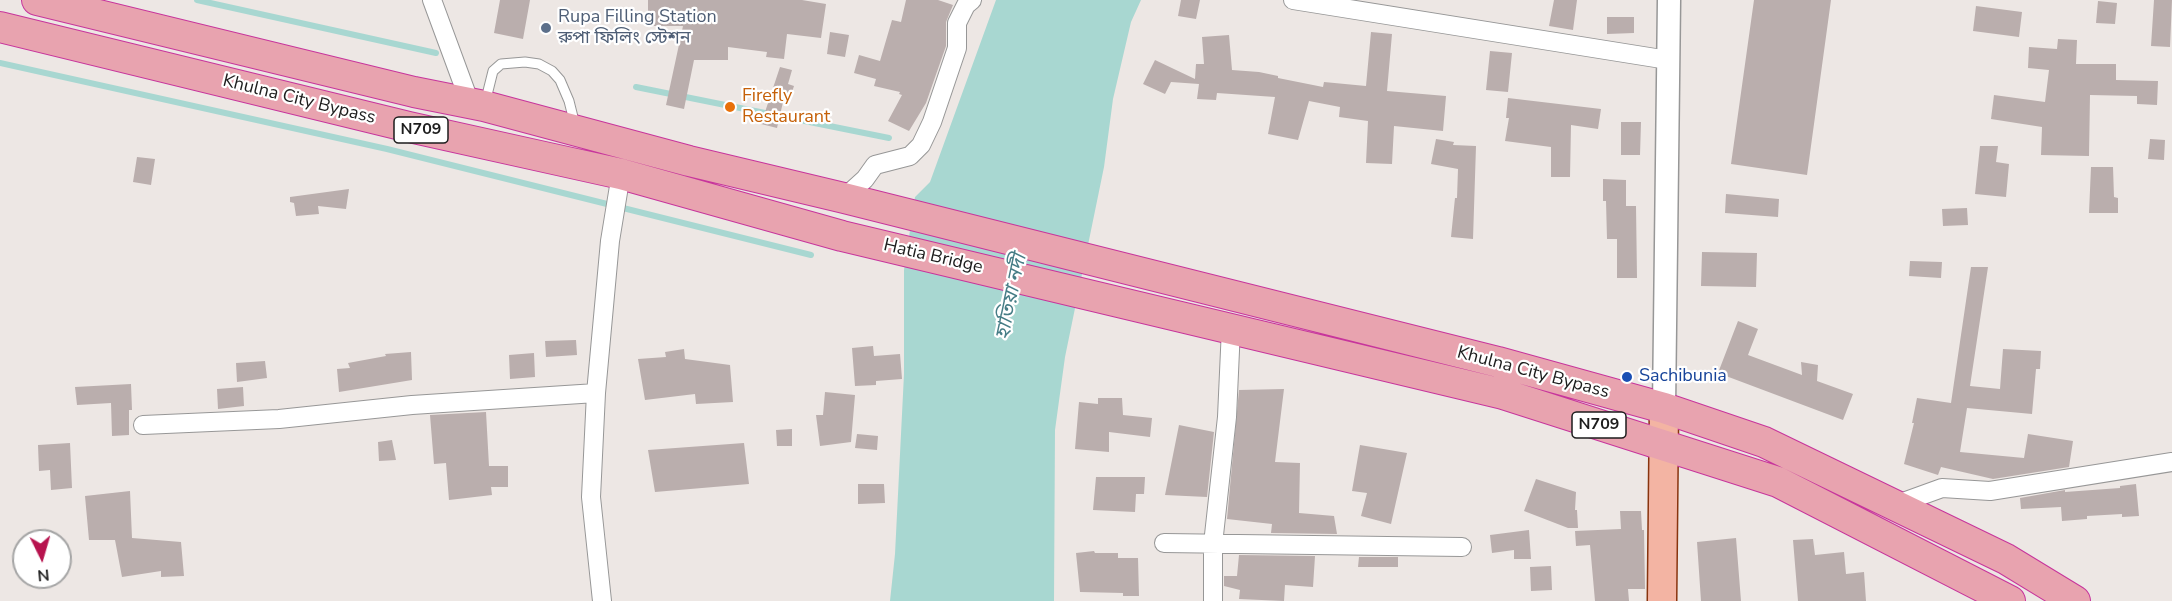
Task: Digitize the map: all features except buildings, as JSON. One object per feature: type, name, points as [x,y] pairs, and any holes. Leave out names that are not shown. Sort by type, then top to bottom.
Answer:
[{"type":"highway","name":"Khulna City Bypass","points":[[37,0],[477,105],[689,161],[847,199]]},
{"type":"highway","name":"Khulna City Bypass","points":[[0,27],[409,127],[621,174],[842,236]]},
{"type":"highway","name":"Hatia Bridge","points":[[847,199],[1170,281]]},
{"type":"highway","name":"Hatia Bridge","points":[[842,236],[1165,313]]},
{"type":"highway","name":"Khulna City Bypass","points":[[1170,281],[1498,362],[1664,408],[1764,442],[2006,559],[2075,601]]},
{"type":"highway","name":"Khulna City Bypass","points":[[1165,313],[1503,394],[1778,482],[2010,601]]},
{"type":"main road","points":[[1662,601],[1664,408]]},
{"type":"street","points":[[432,0],[477,105]]},
{"type":"street","points":[[847,199],[875,165],[910,156],[921,145],[932,122],[957,48],[957,23],[966,5],[972,0]]},
{"type":"street","points":[[1293,0],[1668,60]]},
{"type":"street","points":[[1664,408],[1669,0]]},
{"type":"street","points":[[602,601],[591,497],[596,393],[610,241],[621,174]]},
{"type":"street","points":[[1213,601],[1214,544],[1227,417],[1231,328]]},
{"type":"street","points":[[143,425],[279,419],[412,405],[596,393]]},
{"type":"street","points":[[1895,505],[1942,488],[1990,490],[2172,462]]},
{"type":"street","points":[[1164,543],[1461,547]]},
{"type":"lane","points":[[477,105],[493,71],[501,64],[525,62],[539,64],[552,71],[560,80],[569,101],[576,131]]},
{"type":"water","name":"হাতিয়া নদী","points":[[996,0],[1141,0],[1131,22],[1113,99],[1104,167],[1065,357],[1055,430],[1054,601],[890,601],[895,554],[904,374],[904,270],[915,197],[930,182]]},
{"type":"waterway","points":[[197,0],[436,53]]},
{"type":"waterway","points":[[0,63],[387,149],[811,255]]},
{"type":"waterway","points":[[636,87],[889,138]]},
{"type":"place","name":"Rupa Filling Station রুপা ফিলিং স্টেশন","points":[[546,28]]},
{"type":"place","name":"Firefly Restaurant","points":[[730,107]]},
{"type":"place","name":"Sachibunia","points":[[1627,377]]}]
